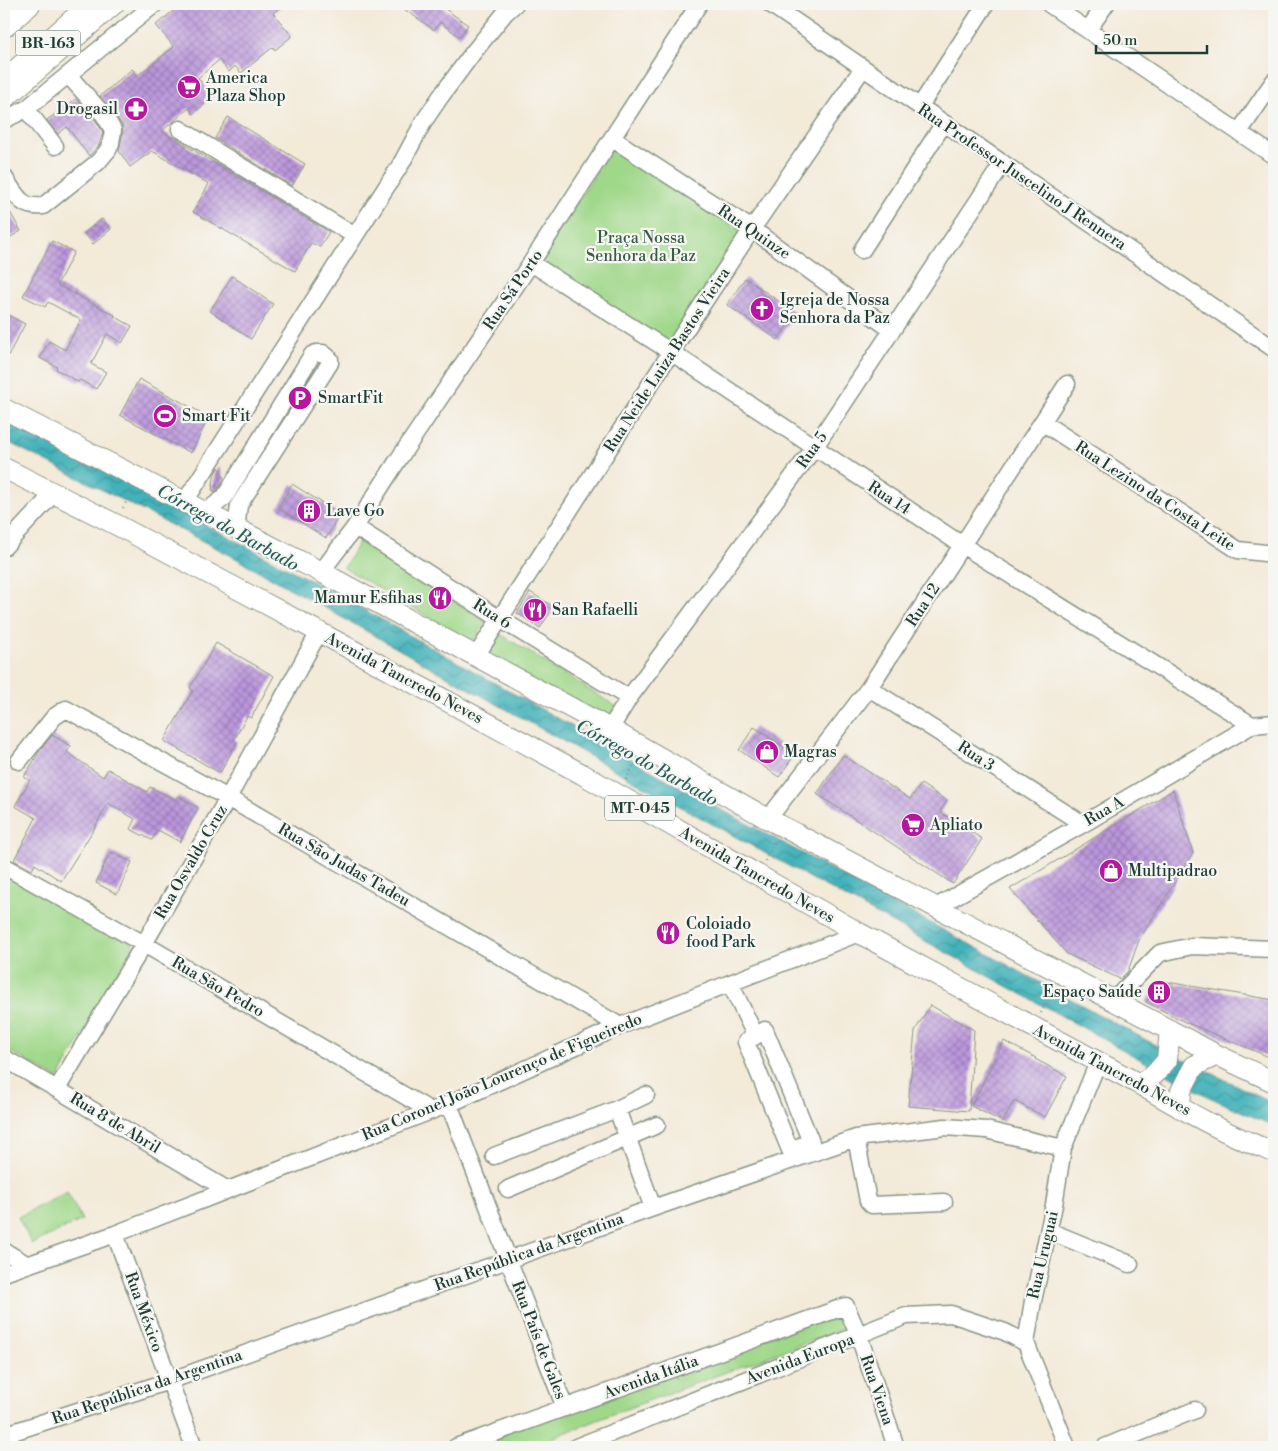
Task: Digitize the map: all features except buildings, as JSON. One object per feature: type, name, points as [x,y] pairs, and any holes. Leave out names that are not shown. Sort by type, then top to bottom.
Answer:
[{"type":"highway","name":"BR-163","points":[[4,25],[28,4]]},
{"type":"highway","name":"BR-163","points":[[4,83],[93,4]]},
{"type":"main road","points":[[4,99],[114,4]]},
{"type":"main road","points":[[4,409],[321,572],[610,729],[768,819],[1218,1055],[1274,1082]]},
{"type":"main road","name":"Avenida Tancredo Neves","points":[[4,468],[115,524],[582,774],[859,933],[1098,1062],[1153,1073],[1181,1099],[1246,1142],[1274,1152]]},
{"type":"main road","points":[[1153,1073],[1170,1030]]},
{"type":"main road","points":[[1181,1099],[1194,1066],[1218,1055]]},
{"type":"street","points":[[4,120],[26,109],[155,4]]},
{"type":"street","points":[[184,503],[401,164],[424,121],[472,54],[505,13],[515,4]]},
{"type":"street","name":"Rua Sá Porto","points":[[321,572],[355,527],[531,263],[699,4]]},
{"type":"street","name":"Rua Professor Juscelino J Rennera","points":[[770,4],[1274,349]]},
{"type":"street","points":[[920,106],[986,4]]},
{"type":"street","points":[[1048,4],[1274,156]]},
{"type":"street","points":[[1088,30],[1106,4]]},
{"type":"street","name":"Rua Neide Luiza Bastos Vieira","points":[[476,656],[671,352],[752,229],[863,68]]},
{"type":"street","points":[[4,177],[24,204],[33,207],[43,206],[98,162],[108,150],[112,143],[113,130],[104,115],[68,75]]},
{"type":"street","points":[[1239,132],[1274,81]]},
{"type":"street","points":[[26,109],[55,146]]},
{"type":"street","points":[[862,250],[944,123]]},
{"type":"street","points":[[180,129],[355,236]]},
{"type":"street","name":"Rua Quinze","points":[[612,139],[752,229],[892,330]]},
{"type":"street","name":"Rua 5","points":[[610,729],[630,698],[814,448],[1003,163]]},
{"type":"street","name":"Rua 14","points":[[531,263],[671,352],[962,545],[1252,725]]},
{"type":"street","points":[[204,513],[224,498],[312,355],[323,353],[330,359],[330,363],[239,505],[236,529]]},
{"type":"street","name":"Rua 12","points":[[768,819],[869,688],[1067,384]]},
{"type":"street","name":"Rua Lezino da Costa Leite","points":[[1042,422],[1238,550],[1274,554]]},
{"type":"street","points":[[4,547],[53,494]]},
{"type":"street","name":"Rua 6","points":[[355,527],[500,619],[630,698]]},
{"type":"street","name":"Rua Osvaldo Cruz","points":[[57,1089],[144,944],[228,798],[319,632]]},
{"type":"street","name":"Rua 3","points":[[869,688],[1083,824]]},
{"type":"street","name":"Rua São Judas Tadeu","points":[[19,761],[54,717],[66,709],[228,798],[620,1026]]},
{"type":"street","name":"Rua A","points":[[936,907],[1252,725],[1274,723]]},
{"type":"street","name":"Rua São Pedro","points":[[4,866],[144,944],[431,1111]]},
{"type":"street","name":"Rua Coronel João Lourenço de Figueiredo","points":[[4,1273],[114,1234],[449,1104],[620,1026],[859,933]]},
{"type":"street","points":[[1114,1000],[1160,953],[1192,946],[1274,949]]},
{"type":"street","points":[[730,983],[755,1035]]},
{"type":"street","points":[[765,1030],[811,1142],[790,1150],[746,1042],[755,1035],[765,1030]]},
{"type":"street","name":"Rua 8 de Abril","points":[[4,1058],[226,1189]]},
{"type":"street","name":"Rua Uruguai","points":[[1067,1447],[1026,1343],[1032,1301],[1049,1231],[1063,1148],[1098,1062]]},
{"type":"street","points":[[494,1156],[646,1095]]},
{"type":"street","name":"Rua País de Gales","points":[[449,1104],[565,1408]]},
{"type":"street","points":[[617,1108],[653,1208]]},
{"type":"street","points":[[508,1189],[657,1125]]},
{"type":"street","name":"Rua República da Argentina","points":[[4,1434],[169,1381],[653,1208],[856,1138],[945,1127],[986,1130],[1063,1148]]},
{"type":"street","points":[[856,1138],[868,1201],[872,1206],[944,1202]]},
{"type":"street","points":[[1049,1231],[1130,1264]]},
{"type":"street","name":"Rua México","points":[[114,1234],[194,1447]]},
{"type":"street","points":[[4,1251],[26,1264]]},
{"type":"street","name":"Avenida Itália","points":[[456,1447],[846,1306]]},
{"type":"street","name":"Rua Viena","points":[[846,1306],[859,1336],[896,1447]]},
{"type":"street","name":"Avenida Europa","points":[[576,1447],[906,1316],[951,1314],[1005,1332],[1026,1343]]},
{"type":"street","points":[[1105,1447],[1195,1410]]},
{"type":"path","points":[[123,508],[131,492]]},
{"type":"path","points":[[625,782],[636,761]]},
{"type":"path","points":[[765,861],[776,840]]},
{"type":"path","points":[[1044,1006],[1055,985]]},
{"type":"green space","name":"Praça Nossa Senhora da Paz","points":[[613,146],[744,233],[669,348],[538,262]]},
{"type":"green space","points":[[360,540],[486,622],[472,642],[344,568]]},
{"type":"green space","points":[[497,632],[617,707],[607,720],[482,654]]},
{"type":"green space","points":[[4,870],[134,944],[58,1079],[4,1048]]},
{"type":"green space","points":[[67,1192],[82,1220],[32,1244],[18,1217]]},
{"type":"green space","points":[[841,1311],[848,1327],[529,1447],[464,1447]]},
{"type":"water","points":[[4,417],[336,594],[700,798],[1161,1048],[1274,1103],[1274,1126],[1209,1097],[654,792],[232,556],[4,440]]},
{"type":"place","name":"America Plaza Shop","points":[[189,87]]},
{"type":"place","name":"Drogasil","points":[[136,109]]},
{"type":"place","name":"Igreja de Nossa Senhora da Paz","points":[[762,309]]},
{"type":"place","name":"SmartFit","points":[[300,398]]},
{"type":"place","name":"Smart Fit","points":[[165,416]]},
{"type":"place","name":"Lave Go","points":[[309,511]]},
{"type":"place","name":"Mamur Esfihas","points":[[440,598]]},
{"type":"place","name":"San Rafaelli","points":[[535,610]]},
{"type":"place","name":"Magras","points":[[767,752]]},
{"type":"place","name":"Apliato","points":[[913,825]]},
{"type":"place","name":"Multipadrao","points":[[1111,871]]},
{"type":"place","name":"Coloiado food Park","points":[[668,933]]},
{"type":"place","name":"Espaço Saúde","points":[[1159,992]]},
{"type":"water label","name":"Córrego do Barbado","points":[[228,528]]},
{"type":"water label","name":"Córrego do Barbado","points":[[647,763]]}]
